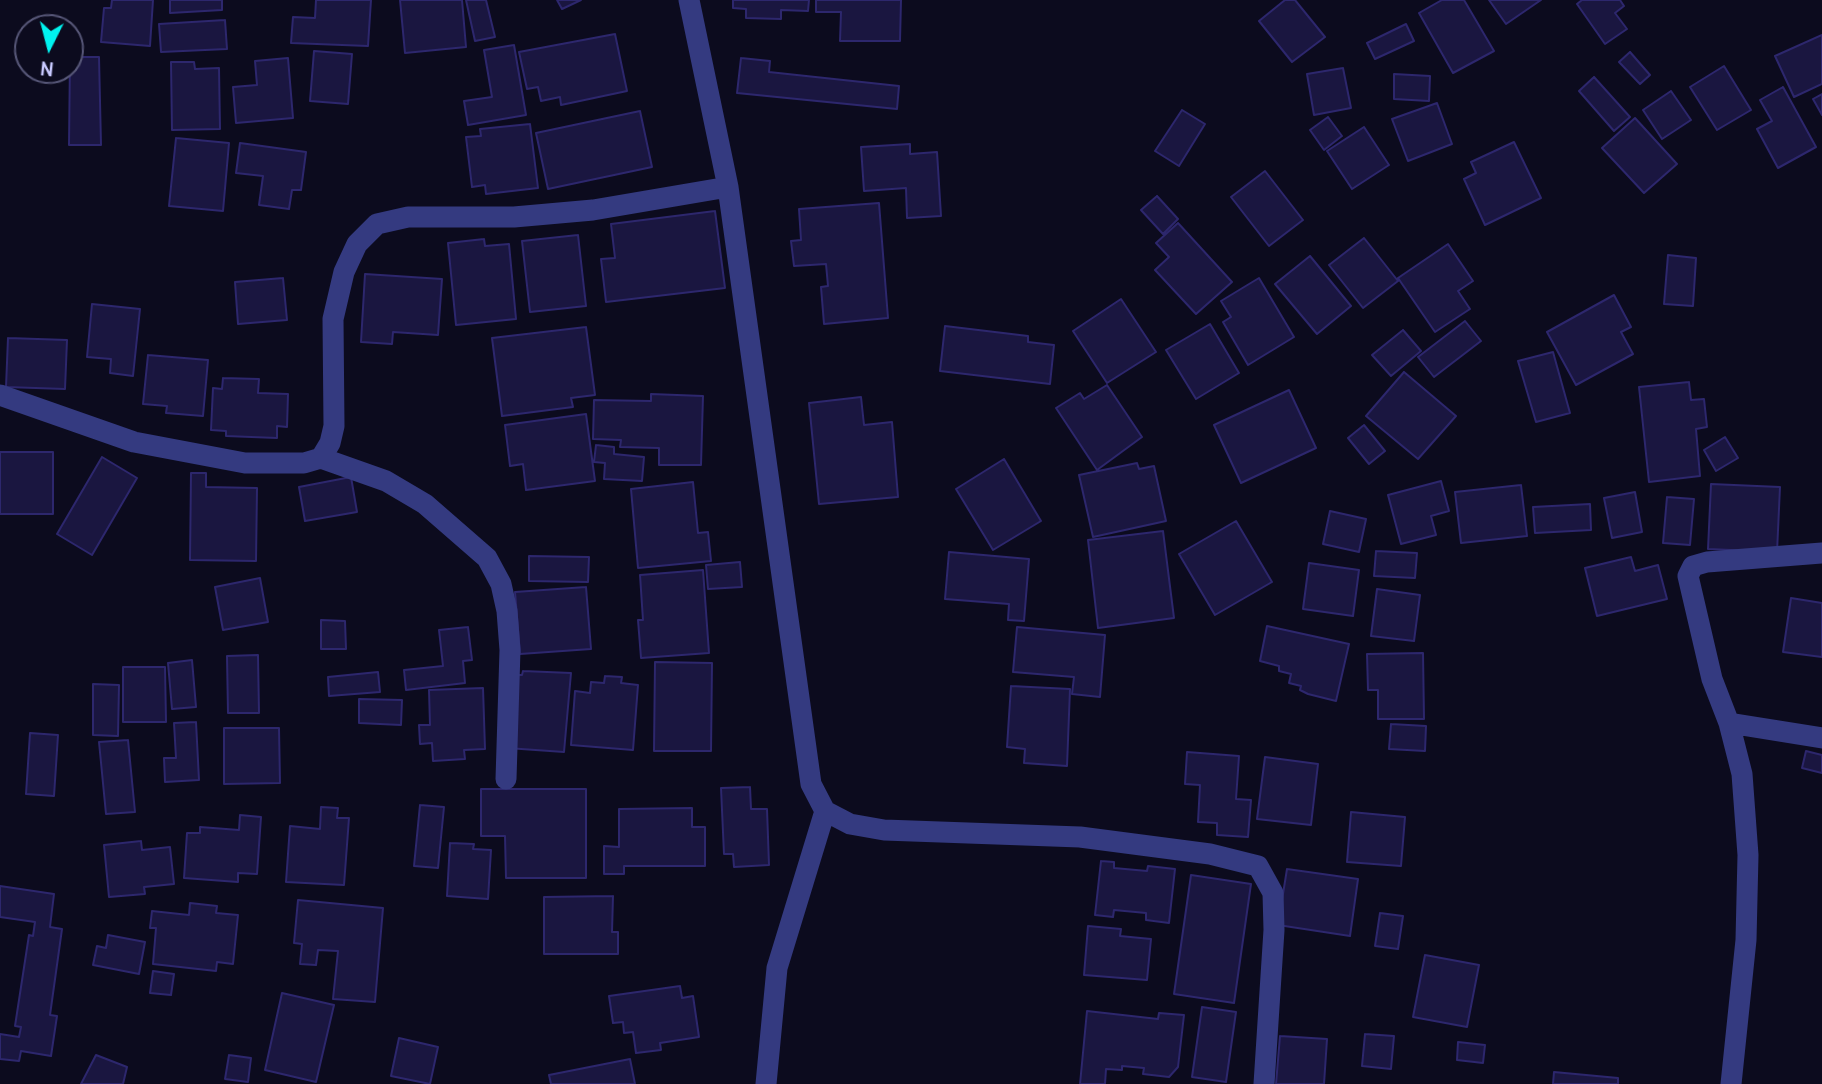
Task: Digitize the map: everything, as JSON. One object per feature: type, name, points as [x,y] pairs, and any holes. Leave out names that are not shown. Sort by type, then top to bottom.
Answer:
[{"type":"street","points":[[689,0],[728,187],[811,784],[825,811],[850,824],[884,830],[1080,837],[1210,854],[1258,866],[1273,893],[1271,998],[1264,1084]]},
{"type":"street","points":[[321,458],[334,426],[333,319],[341,284],[357,244],[377,224],[408,217],[501,217],[593,210],[728,187]]},
{"type":"street","points":[[0,394],[134,442],[197,456],[245,463],[304,463],[321,458],[386,481],[425,504],[486,558],[501,584],[507,611],[510,650],[506,779]]},
{"type":"street","points":[[1731,1084],[1746,940],[1748,855],[1742,774],[1729,723],[1712,679],[1690,589],[1690,568],[1707,562],[1822,553]]},
{"type":"street","points":[[1729,723],[1822,737]]},
{"type":"street","points":[[766,1084],[777,968],[825,811]]},
{"type":"building","points":[[112,0],[153,0],[150,46],[101,42],[104,8],[111,8]]},
{"type":"building","points":[[170,0],[222,0],[222,10],[170,13]]},
{"type":"building","points":[[316,0],[371,0],[368,46],[291,43],[293,17],[315,18]]},
{"type":"building","points":[[400,0],[462,0],[466,47],[405,53]]},
{"type":"building","points":[[466,0],[486,0],[495,37],[475,41]]},
{"type":"building","points":[[557,0],[581,0],[562,9]]},
{"type":"building","points":[[733,0],[809,0],[808,11],[781,10],[781,19],[746,18],[746,9],[733,8]]},
{"type":"building","points":[[816,0],[901,0],[900,41],[840,41],[841,12],[816,12]]},
{"type":"building","points":[[1285,0],[1295,0],[1325,37],[1292,62],[1259,21]]},
{"type":"building","points":[[1442,0],[1464,0],[1494,51],[1453,73],[1419,13]]},
{"type":"building","points":[[1489,0],[1541,0],[1506,24]]},
{"type":"building","points":[[1582,0],[1620,0],[1624,6],[1615,13],[1627,29],[1605,44],[1577,4]]},
{"type":"building","points":[[225,20],[227,49],[161,52],[159,24]]},
{"type":"building","points":[[1406,24],[1414,41],[1375,59],[1367,43]]},
{"type":"building","points":[[615,34],[627,91],[561,105],[560,97],[541,101],[538,87],[527,89],[519,52]]},
{"type":"building","points":[[1822,35],[1822,84],[1794,97],[1775,56]]},
{"type":"building","points":[[514,45],[526,115],[468,125],[464,101],[492,97],[484,50]]},
{"type":"building","points":[[314,51],[352,54],[348,104],[310,101]]},
{"type":"building","points":[[1630,52],[1650,75],[1640,84],[1619,62]]},
{"type":"building","points":[[84,57],[99,57],[101,145],[69,145],[70,84],[84,84]]},
{"type":"building","points":[[288,58],[293,118],[236,123],[233,87],[257,85],[255,61]]},
{"type":"building","points":[[741,58],[770,61],[769,72],[899,86],[897,109],[737,93]]},
{"type":"building","points":[[171,62],[194,62],[195,69],[219,68],[220,129],[172,130]]},
{"type":"building","points":[[1724,66],[1751,110],[1717,130],[1690,87]]},
{"type":"building","points":[[1343,68],[1351,108],[1314,115],[1307,74]]},
{"type":"building","points":[[1394,74],[1430,76],[1429,101],[1394,99]]},
{"type":"building","points":[[1594,77],[1630,117],[1614,131],[1579,91]]},
{"type":"building","points":[[1783,87],[1816,147],[1778,168],[1757,129],[1772,121],[1760,100]]},
{"type":"building","points":[[1671,91],[1691,120],[1662,139],[1643,110]]},
{"type":"building","points":[[1822,94],[1822,115],[1813,99]]},
{"type":"building","points":[[1437,103],[1452,144],[1408,161],[1392,119]]},
{"type":"building","points":[[1182,110],[1205,124],[1179,166],[1155,151]]},
{"type":"building","points":[[640,111],[652,167],[548,189],[536,133]]},
{"type":"building","points":[[1328,117],[1342,136],[1324,150],[1310,130]]},
{"type":"building","points":[[1635,118],[1677,164],[1644,193],[1602,148]]},
{"type":"building","points":[[530,124],[538,188],[486,194],[485,185],[472,187],[466,137],[481,136],[480,129]]},
{"type":"building","points":[[1364,127],[1389,165],[1352,189],[1327,151]]},
{"type":"building","points":[[176,138],[229,143],[223,211],[169,206]]},
{"type":"building","points":[[1514,142],[1541,198],[1485,225],[1464,179],[1476,173],[1471,162]]},
{"type":"building","points":[[240,143],[306,152],[301,190],[292,190],[289,209],[259,205],[263,176],[236,173]]},
{"type":"building","points":[[910,144],[910,154],[937,152],[941,216],[907,218],[906,188],[864,191],[861,147]]},
{"type":"building","points":[[1265,171],[1303,220],[1269,246],[1231,197]]},
{"type":"building","points":[[1157,196],[1178,219],[1163,234],[1141,210]]},
{"type":"building","points":[[879,203],[888,318],[824,324],[821,287],[828,286],[826,264],[794,266],[791,241],[801,240],[799,209]]},
{"type":"building","points":[[715,211],[725,288],[606,302],[601,259],[615,258],[611,224]]},
{"type":"building","points":[[1178,223],[1232,282],[1196,314],[1155,270],[1169,257],[1156,243]]},
{"type":"building","points":[[578,235],[586,306],[530,312],[522,241]]},
{"type":"building","points":[[1364,238],[1398,281],[1363,308],[1329,265]]},
{"type":"building","points":[[484,239],[485,246],[509,244],[516,319],[456,325],[448,243]]},
{"type":"building","points":[[1448,244],[1473,281],[1458,291],[1470,309],[1435,332],[1398,278]]},
{"type":"building","points":[[1668,255],[1696,258],[1693,306],[1664,304]]},
{"type":"building","points":[[1310,256],[1351,306],[1317,334],[1275,284]]},
{"type":"building","points":[[365,274],[442,279],[438,335],[393,332],[392,344],[361,342]]},
{"type":"building","points":[[283,278],[287,320],[238,324],[235,282]]},
{"type":"building","points":[[1259,278],[1294,337],[1248,365],[1223,322],[1231,317],[1221,301]]},
{"type":"building","points":[[1614,295],[1631,327],[1621,332],[1633,354],[1576,385],[1547,332]]},
{"type":"building","points":[[1121,299],[1156,352],[1107,383],[1073,331]]},
{"type":"building","points":[[92,304],[140,309],[133,376],[110,373],[111,359],[87,357]]},
{"type":"building","points":[[1465,321],[1481,341],[1434,377],[1418,357]]},
{"type":"building","points":[[1210,324],[1239,373],[1196,399],[1166,350]]},
{"type":"building","points":[[945,326],[1028,336],[1028,342],[1054,345],[1050,384],[940,371]]},
{"type":"building","points":[[586,327],[595,395],[571,398],[573,407],[502,416],[492,338]]},
{"type":"building","points":[[1403,330],[1421,351],[1391,376],[1372,355]]},
{"type":"building","points":[[8,338],[67,340],[65,389],[6,387]]},
{"type":"building","points":[[1553,352],[1570,413],[1536,422],[1518,361]]},
{"type":"building","points":[[148,355],[208,360],[203,416],[166,413],[167,406],[143,404]]},
{"type":"building","points":[[1404,372],[1456,416],[1418,459],[1366,416]]},
{"type":"building","points":[[223,378],[259,379],[258,393],[288,394],[287,427],[277,426],[277,438],[226,436],[226,431],[211,430],[213,388],[222,389]]},
{"type":"building","points":[[1689,382],[1691,400],[1704,399],[1707,427],[1696,429],[1700,476],[1649,482],[1639,387]]},
{"type":"building","points":[[1107,385],[1142,437],[1097,470],[1056,408],[1080,393],[1084,399]]},
{"type":"building","points":[[1289,390],[1316,448],[1241,483],[1214,425]]},
{"type":"building","points":[[651,394],[703,396],[701,465],[659,465],[659,448],[620,447],[621,440],[593,439],[594,400],[651,401]]},
{"type":"building","points":[[861,397],[864,425],[892,422],[898,497],[819,504],[809,403]]},
{"type":"building","points":[[586,414],[595,481],[526,490],[523,464],[510,466],[505,425]]},
{"type":"building","points":[[1364,425],[1385,451],[1369,464],[1348,438]]},
{"type":"building","points":[[1725,437],[1738,458],[1716,471],[1704,450]]},
{"type":"building","points":[[596,445],[614,447],[614,454],[644,457],[642,481],[604,479],[605,463],[594,462]]},
{"type":"building","points":[[0,452],[53,452],[53,514],[0,514]]},
{"type":"building","points":[[102,457],[137,478],[92,555],[57,534]]},
{"type":"building","points":[[1004,459],[1041,521],[993,550],[956,489]]},
{"type":"building","points":[[1137,463],[1139,469],[1154,466],[1166,521],[1093,537],[1079,475]]},
{"type":"building","points":[[191,473],[206,473],[206,487],[257,488],[256,561],[190,560]]},
{"type":"building","points":[[351,477],[357,512],[305,521],[299,487]]},
{"type":"building","points":[[1441,481],[1449,511],[1431,516],[1436,535],[1401,544],[1388,495]]},
{"type":"building","points":[[693,482],[698,533],[708,532],[711,561],[638,568],[631,489]]},
{"type":"building","points":[[1711,484],[1780,487],[1777,552],[1708,549]]},
{"type":"building","points":[[1521,485],[1527,536],[1461,543],[1455,492]]},
{"type":"building","points":[[1635,492],[1642,532],[1612,538],[1604,498]]},
{"type":"building","points":[[1667,497],[1694,499],[1690,545],[1663,543]]},
{"type":"building","points":[[1590,504],[1591,530],[1535,533],[1533,507]]},
{"type":"building","points":[[1330,511],[1366,519],[1359,552],[1323,544]]},
{"type":"building","points":[[1236,521],[1272,582],[1215,615],[1179,554]]},
{"type":"building","points":[[1163,531],[1174,618],[1098,628],[1088,540]]},
{"type":"building","points":[[1376,551],[1417,553],[1415,578],[1374,576]]},
{"type":"building","points":[[949,552],[1029,559],[1024,621],[1008,620],[1009,604],[945,599]]},
{"type":"building","points":[[529,556],[589,557],[588,582],[529,581]]},
{"type":"building","points":[[1631,557],[1635,571],[1658,565],[1667,599],[1597,616],[1585,568]]},
{"type":"building","points":[[740,562],[742,587],[708,589],[706,565]]},
{"type":"building","points":[[1309,563],[1359,570],[1353,616],[1303,609]]},
{"type":"building","points":[[703,570],[709,653],[641,658],[638,620],[643,620],[640,575]]},
{"type":"building","points":[[260,578],[268,622],[223,630],[215,587]]},
{"type":"building","points":[[586,587],[591,649],[520,654],[515,592]]},
{"type":"building","points":[[1377,589],[1420,595],[1414,641],[1371,636]]},
{"type":"building","points":[[1791,598],[1822,603],[1822,657],[1783,652]]},
{"type":"building","points":[[321,620],[345,621],[346,649],[321,649]]},
{"type":"building","points":[[1267,626],[1349,644],[1336,701],[1300,690],[1301,686],[1289,683],[1291,674],[1279,671],[1279,666],[1260,661]]},
{"type":"building","points":[[468,627],[472,660],[463,661],[465,683],[406,690],[404,670],[443,666],[439,630]]},
{"type":"building","points":[[1017,627],[1105,635],[1100,697],[1072,694],[1074,677],[1013,672]]},
{"type":"building","points":[[1423,653],[1424,719],[1378,719],[1378,690],[1368,690],[1367,654]]},
{"type":"building","points":[[258,655],[259,713],[228,713],[227,656]]},
{"type":"building","points":[[192,660],[196,707],[172,709],[168,663]]},
{"type":"building","points":[[655,662],[712,663],[711,751],[654,751]]},
{"type":"building","points":[[123,667],[165,667],[166,722],[123,722]]},
{"type":"building","points":[[523,671],[571,673],[564,752],[507,748],[513,675],[522,675]]},
{"type":"building","points":[[378,672],[380,692],[329,696],[328,677]]},
{"type":"building","points":[[605,676],[622,677],[621,683],[638,685],[633,750],[571,745],[575,691],[590,693],[591,682],[604,683]]},
{"type":"building","points":[[93,684],[119,685],[118,736],[93,735]]},
{"type":"building","points":[[1011,686],[1070,689],[1067,766],[1024,763],[1025,749],[1007,747]]},
{"type":"building","points":[[483,688],[485,749],[464,750],[465,759],[433,761],[432,743],[420,744],[419,725],[430,725],[429,690]]},
{"type":"building","points":[[359,699],[402,700],[401,725],[359,723]]},
{"type":"building","points":[[196,722],[199,780],[165,782],[164,758],[176,758],[174,723]]},
{"type":"building","points":[[1391,724],[1426,726],[1425,751],[1389,749]]},
{"type":"building","points":[[224,728],[279,728],[280,783],[224,784]]},
{"type":"building","points":[[30,733],[58,735],[54,796],[26,794]]},
{"type":"building","points":[[128,740],[135,812],[106,814],[99,742]]},
{"type":"building","points":[[1806,751],[1822,755],[1822,773],[1802,768]]},
{"type":"building","points":[[1187,752],[1239,756],[1236,799],[1251,800],[1248,837],[1217,835],[1217,823],[1198,822],[1200,785],[1185,784]]},
{"type":"building","points":[[1265,757],[1318,764],[1311,825],[1257,819]]},
{"type":"building","points":[[750,787],[751,809],[767,809],[769,865],[734,867],[733,854],[724,854],[721,788]]},
{"type":"building","points":[[481,789],[586,789],[586,878],[506,878],[505,836],[481,836]]},
{"type":"building","points":[[420,805],[444,807],[438,868],[414,866]]},
{"type":"building","points":[[321,807],[338,808],[337,818],[349,818],[344,885],[286,882],[290,826],[320,829]]},
{"type":"building","points":[[692,808],[692,827],[705,827],[705,866],[624,866],[624,874],[604,874],[604,846],[619,847],[619,809]]},
{"type":"building","points":[[1351,812],[1405,817],[1401,866],[1347,862]]},
{"type":"building","points":[[240,815],[261,817],[257,874],[238,873],[238,882],[184,878],[187,833],[200,833],[200,827],[239,830]]},
{"type":"building","points":[[141,841],[142,850],[170,847],[174,884],[144,887],[145,894],[109,897],[104,845]]},
{"type":"building","points":[[450,843],[474,844],[473,849],[491,850],[488,899],[447,896]]},
{"type":"building","points":[[1101,861],[1114,862],[1114,868],[1147,871],[1148,866],[1175,869],[1169,923],[1146,920],[1146,913],[1114,910],[1113,917],[1095,915]]},
{"type":"building","points":[[1287,869],[1358,879],[1350,936],[1278,925]]},
{"type":"building","points":[[1191,875],[1251,884],[1234,1003],[1174,994]]},
{"type":"building","points":[[0,886],[54,894],[50,927],[62,929],[50,1015],[57,1016],[51,1056],[21,1051],[19,1061],[0,1059],[0,1034],[19,1037],[21,1027],[15,1026],[29,935],[33,936],[35,922],[0,917]]},
{"type":"building","points":[[613,896],[612,932],[618,932],[618,954],[544,954],[544,897]]},
{"type":"building","points":[[298,900],[383,908],[375,1002],[333,999],[338,951],[318,950],[316,965],[300,964],[302,944],[294,943]]},
{"type":"building","points":[[190,903],[217,906],[216,913],[238,915],[233,964],[217,962],[216,971],[153,964],[156,928],[150,928],[152,911],[189,915]]},
{"type":"building","points":[[1380,913],[1403,916],[1398,949],[1375,946]]},
{"type":"building","points":[[1088,926],[1121,929],[1120,936],[1151,939],[1147,980],[1084,975]]},
{"type":"building","points":[[108,935],[145,942],[139,974],[93,965],[97,946],[106,948]]},
{"type":"building","points":[[1425,955],[1479,965],[1467,1027],[1413,1017]]},
{"type":"building","points":[[153,971],[174,974],[171,995],[150,993]]},
{"type":"building","points":[[680,986],[682,998],[693,996],[699,1037],[660,1043],[661,1050],[636,1053],[633,1032],[624,1033],[623,1022],[613,1023],[609,996]]},
{"type":"building","points":[[282,993],[334,1005],[316,1082],[265,1070]]},
{"type":"building","points":[[1202,1007],[1236,1012],[1226,1082],[1192,1077]]},
{"type":"building","points":[[1087,1011],[1158,1019],[1159,1013],[1184,1015],[1178,1067],[1169,1077],[1143,1074],[1144,1068],[1122,1066],[1122,1070],[1106,1069],[1105,1084],[1080,1084]]},
{"type":"building","points":[[1365,1034],[1394,1036],[1391,1069],[1362,1066]]},
{"type":"building","points":[[1280,1036],[1327,1039],[1324,1084],[1276,1084]]},
{"type":"building","points":[[399,1038],[438,1047],[430,1084],[391,1076]]},
{"type":"building","points":[[1458,1042],[1485,1045],[1483,1063],[1457,1060]]},
{"type":"building","points":[[96,1055],[127,1067],[123,1084],[81,1084]]},
{"type":"building","points":[[229,1055],[251,1058],[248,1082],[225,1079]]},
{"type":"building","points":[[630,1059],[635,1084],[551,1084],[549,1075]]},
{"type":"building","points":[[1554,1072],[1618,1078],[1618,1084],[1553,1084]]}]
